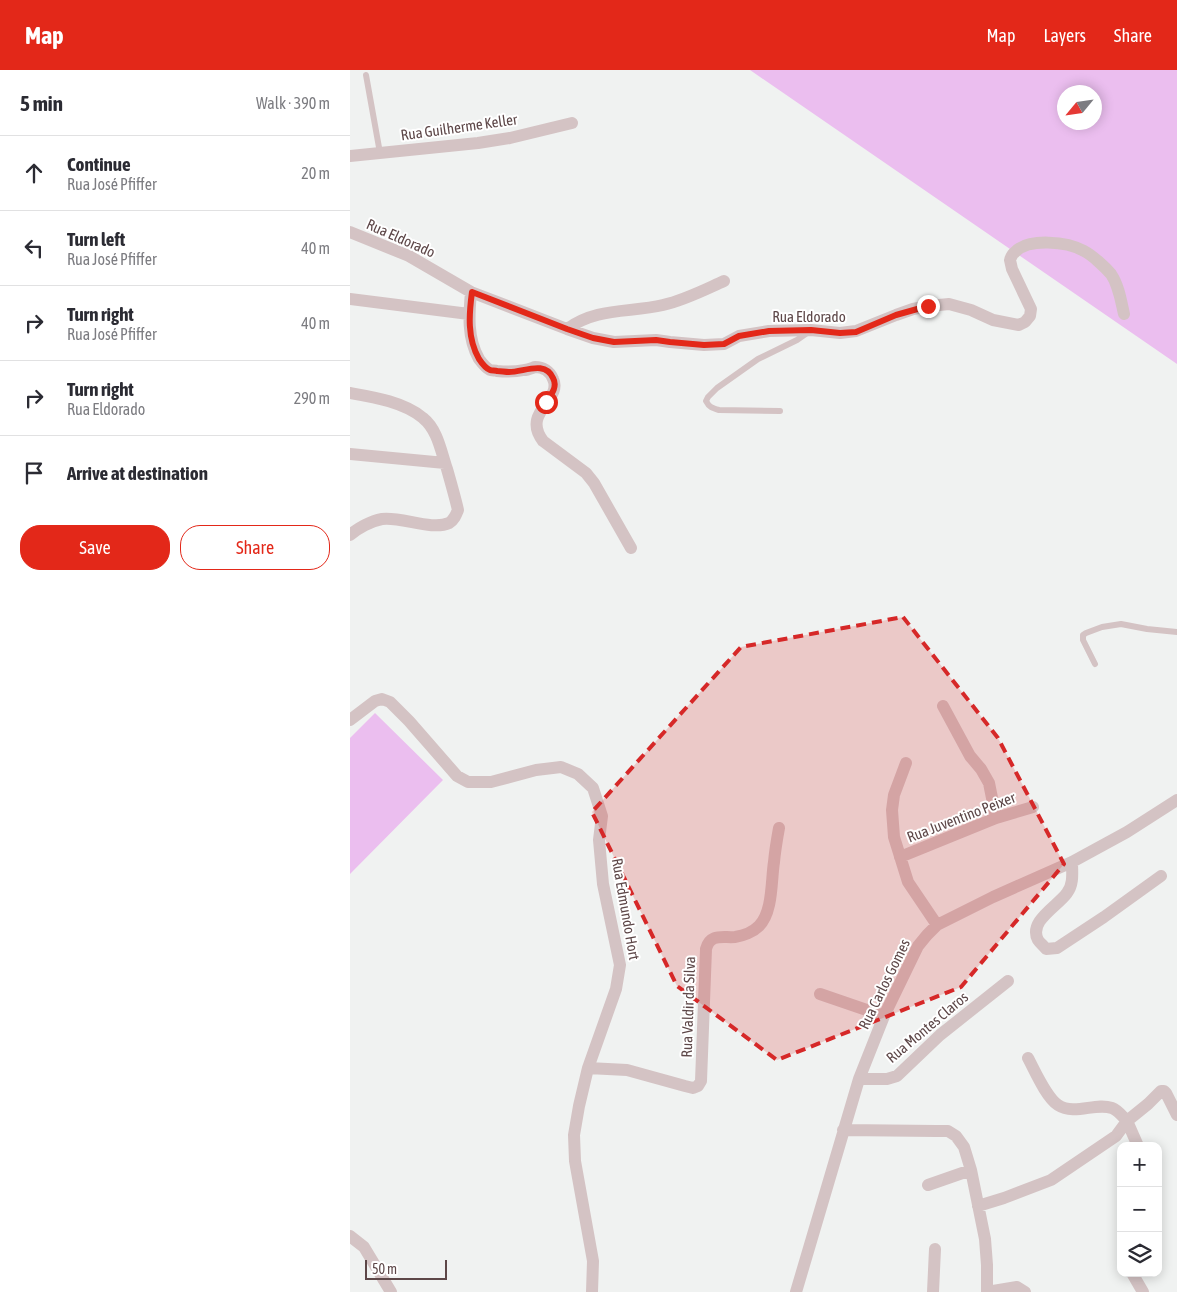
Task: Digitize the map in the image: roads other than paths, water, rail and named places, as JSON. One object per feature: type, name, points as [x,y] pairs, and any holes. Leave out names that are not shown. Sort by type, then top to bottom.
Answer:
[{"type":"street","name":"Rua Guilherme Keller","points":[[350,156],[478,143],[510,138],[572,123]]},
{"type":"street","name":"Rua Eldorado","points":[[350,232],[409,256],[472,292],[567,329],[593,338],[614,342],[656,340],[704,345],[724,344],[739,336],[769,331],[856,332],[913,309],[949,304],[971,310],[993,320],[1019,325],[1030,316],[1031,309],[1012,269],[1010,260],[1013,253],[1020,249],[1048,242],[1064,244],[1085,252],[1110,274],[1118,288],[1124,314]]},
{"type":"street","points":[[567,329],[578,322],[602,313],[665,305],[724,280]]},
{"type":"street","points":[[472,292],[469,314],[471,339],[482,363],[490,370],[508,372],[536,367],[547,370],[553,377],[555,384],[552,394],[540,410],[536,423],[539,435],[586,473],[594,483],[631,548]]},
{"type":"street","points":[[350,299],[469,314]]},
{"type":"street","points":[[350,393],[385,400],[411,410],[423,418],[438,438],[458,510],[454,519],[447,524],[435,525],[389,518],[380,519],[350,535]]},
{"type":"street","points":[[350,454],[445,463]]},
{"type":"street","name":"Rua Edmundo Hort","points":[[350,720],[375,701],[382,699],[390,702],[457,776],[468,782],[491,782],[536,770],[561,767],[578,774],[594,788],[602,816],[599,840],[602,884],[620,966],[616,989],[588,1068],[574,1135],[577,1171],[593,1261],[592,1292]]},
{"type":"street","points":[[943,706],[970,756],[981,769],[989,783],[996,818]]},
{"type":"street","points":[[906,763],[894,794],[892,810],[894,837],[908,882],[937,925]]},
{"type":"street","name":"Rua Carlos Gomes","points":[[796,1292],[859,1079],[884,1016],[918,946],[937,925],[993,897],[1072,862],[1127,832],[1177,800]]},
{"type":"street","name":"Rua Juventino Peixer","points":[[900,857],[996,818],[1033,807]]},
{"type":"street","name":"Rua Valdir da Silva","points":[[588,1068],[627,1070],[692,1088],[698,1086],[701,1081],[707,943],[719,937],[736,937],[752,931],[764,920],[770,901],[778,828]]},
{"type":"street","points":[[1072,862],[1073,878],[1067,893],[1040,920],[1036,933],[1039,941],[1046,949],[1057,948],[1161,876]]},
{"type":"street","name":"Rua Montes Claros","points":[[859,1079],[887,1079],[897,1076],[940,1035],[1008,981]]},
{"type":"street","points":[[820,994],[884,1016]]},
{"type":"street","points":[[1028,1058],[1044,1088],[1059,1106],[1079,1110],[1098,1107],[1112,1108],[1127,1121],[1136,1142]]},
{"type":"street","points":[[978,1206],[1051,1180],[1116,1136],[1127,1121],[1161,1091],[1166,1093],[1177,1115]]},
{"type":"street","points":[[843,1130],[948,1131],[956,1136],[964,1147],[985,1239],[987,1292],[1017,1287],[1025,1292]]},
{"type":"street","points":[[928,1185],[970,1170]]},
{"type":"street","points":[[350,1236],[364,1246],[391,1292]]},
{"type":"street","points":[[933,1292],[935,1249]]},
{"type":"street","points":[[1134,1277],[1143,1292]]},
{"type":"lane","points":[[366,75],[380,153]]},
{"type":"lane","points":[[780,410],[719,410],[712,408],[706,401],[716,388],[758,359],[797,340],[811,330]]},
{"type":"lane","points":[[1096,664],[1083,640],[1083,636],[1086,633],[1102,627],[1121,624],[1177,632]]}]
